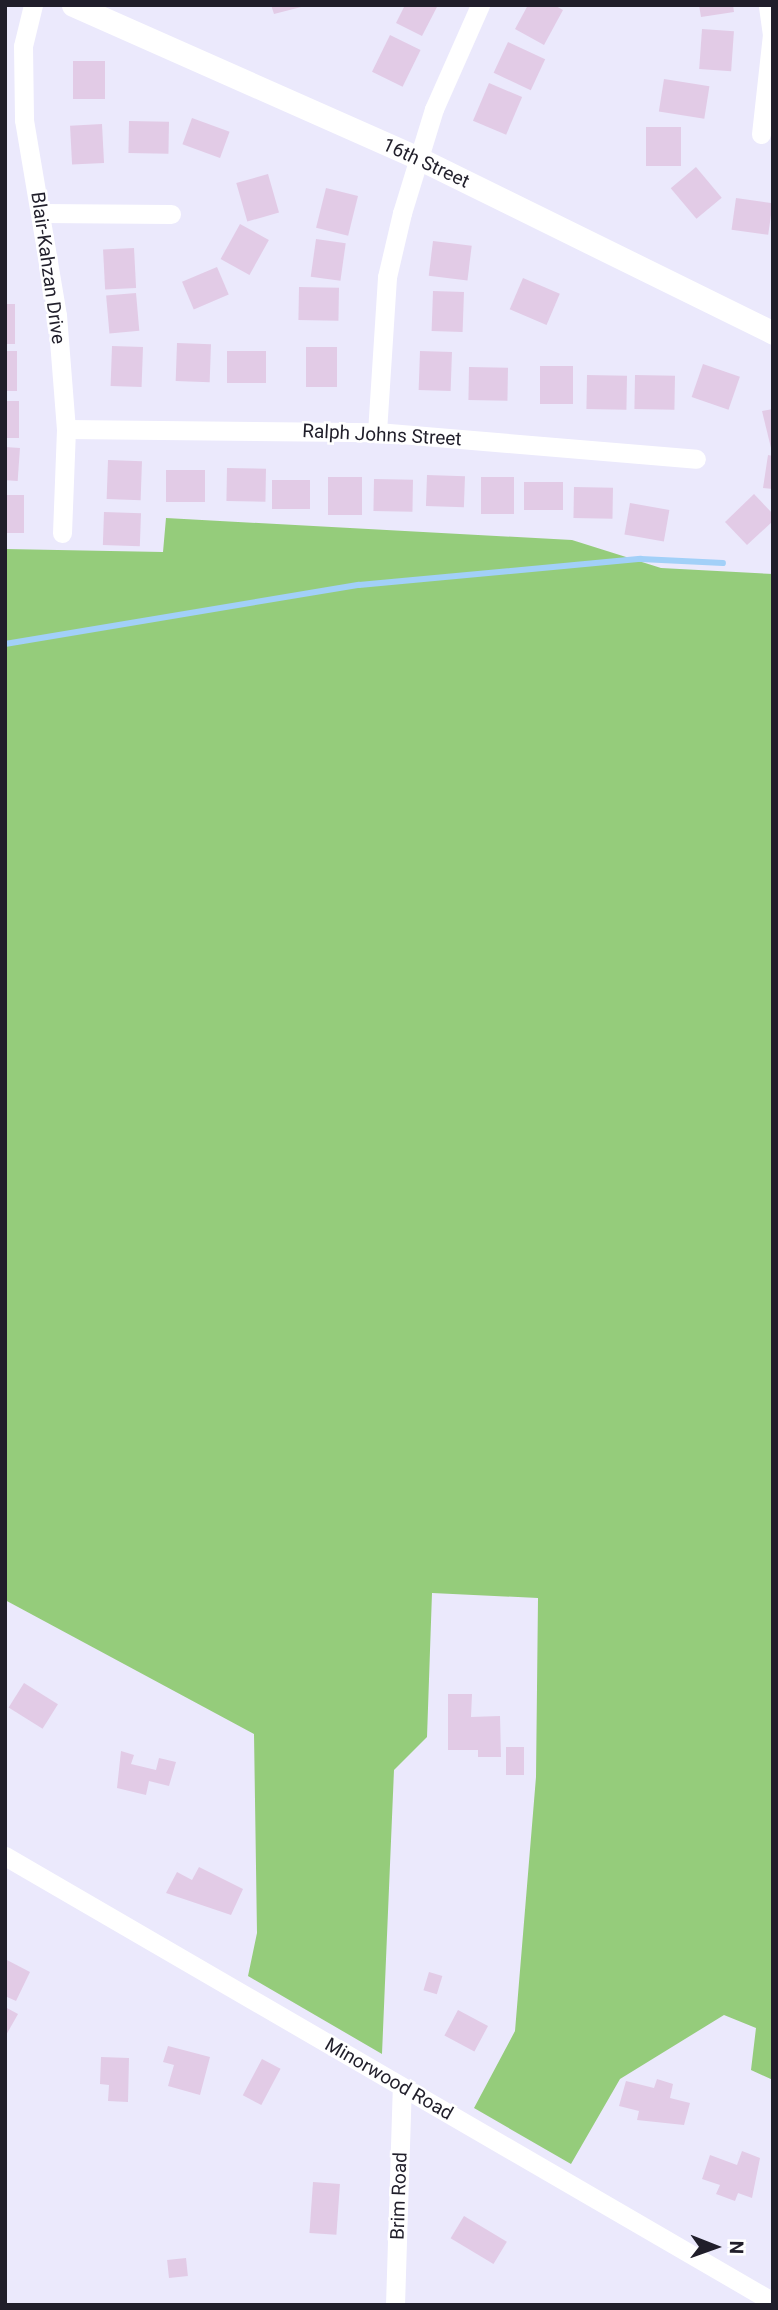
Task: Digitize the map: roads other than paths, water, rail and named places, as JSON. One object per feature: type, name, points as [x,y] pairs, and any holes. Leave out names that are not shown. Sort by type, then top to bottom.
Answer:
[{"type":"street","name":"Blair-Kahzan Drive","points":[[33,5],[23,46],[24,120],[42,213],[66,429],[62,533]]},
{"type":"street","name":"16th Street","points":[[73,5],[418,158],[773,333]]},
{"type":"street","points":[[377,432],[387,277],[418,158],[434,109],[481,5]]},
{"type":"street","points":[[761,134],[772,36],[768,5]]},
{"type":"street","points":[[42,213],[171,214]]},
{"type":"street","name":"Ralph Johns Street","points":[[66,429],[377,432],[696,459]]},
{"type":"street","name":"Minorwood Road","points":[[5,1856],[773,2302]]},
{"type":"street","name":"Brim Road","points":[[395,2305],[402,2087]]},
{"type":"waterway","points":[[5,644],[359,585],[641,559],[723,563]]}]
